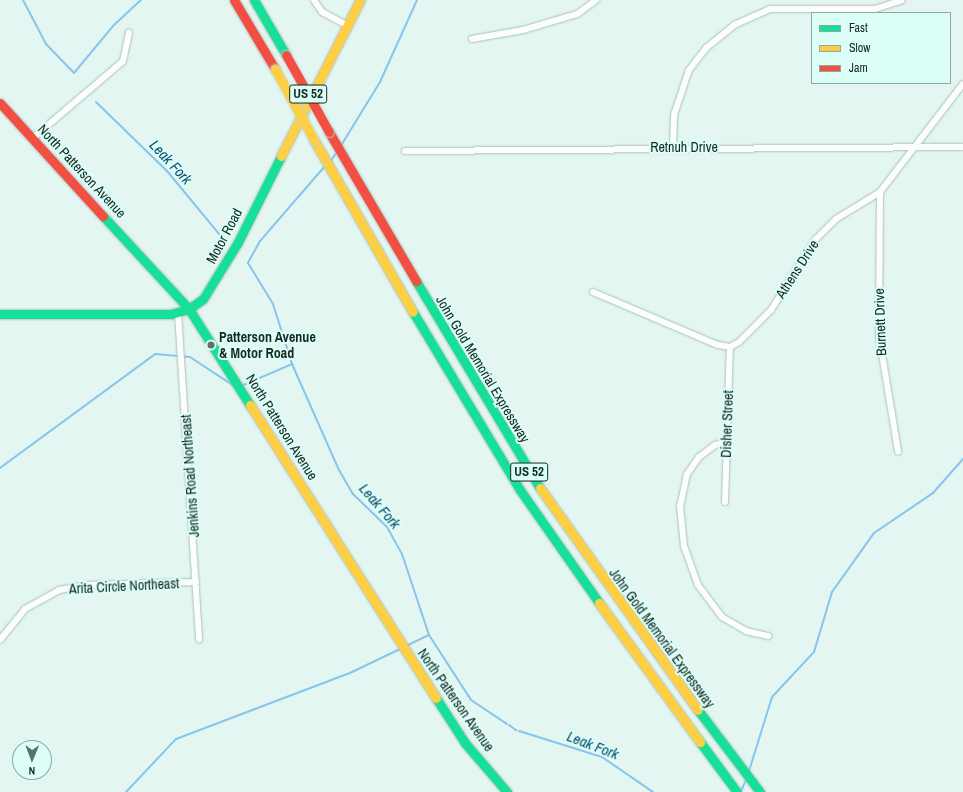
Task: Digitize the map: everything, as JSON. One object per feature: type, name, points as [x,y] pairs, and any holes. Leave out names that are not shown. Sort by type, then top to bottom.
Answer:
[{"type":"main road","name":"US 52","points":[[234,0],[275,69],[452,381],[520,490],[627,644],[737,792]]},
{"type":"main road","name":"John Gold Memorial Expressway","points":[[254,0],[418,289],[533,479],[632,622],[760,792]]},
{"type":"main road","name":"Motor Road","points":[[0,314],[178,313],[189,309],[208,293],[226,263],[360,0]]},
{"type":"main road","name":"North Patterson Avenue","points":[[0,103],[189,309],[465,743],[507,792]]},
{"type":"street","points":[[314,0],[322,12],[346,25]]},
{"type":"street","points":[[472,39],[523,30],[577,14],[596,0]]},
{"type":"street","points":[[673,147],[674,115],[689,70],[706,48],[734,25],[770,9],[876,9],[902,0]]},
{"type":"street","points":[[33,138],[123,61],[129,33]]},
{"type":"street","name":"Athens Drive","points":[[730,347],[760,323],[815,240],[836,219],[880,192],[917,147],[963,84]]},
{"type":"street","name":"Retnuh Drive","points":[[405,151],[673,147],[963,147]]},
{"type":"street","name":"Burnett Drive","points":[[880,192],[879,336],[898,451]]},
{"type":"street","points":[[593,292],[718,345],[730,347]]},
{"type":"street","name":"Jenkins Road Northeast","points":[[178,313],[200,639]]},
{"type":"street","name":"Disher Street","points":[[725,502],[730,347]]},
{"type":"street","points":[[726,442],[715,445],[699,457],[687,474],[680,506],[684,546],[698,586],[722,617],[746,631],[768,636]]},
{"type":"street","name":"Arita Circle Northeast","points":[[0,640],[25,609],[60,590],[87,585],[196,582]]},
{"type":"waterway","points":[[23,0],[46,44],[74,73],[113,26],[141,0]]},
{"type":"waterway","points":[[342,144],[380,82],[417,0]]},
{"type":"waterway","name":"Leak Fork","points":[[96,102],[167,171],[225,241]]},
{"type":"waterway","points":[[331,161],[336,153]]},
{"type":"waterway","name":"Leak Fork","points":[[325,166],[260,241],[248,263],[273,304],[292,364],[339,470],[353,494],[387,527],[402,554],[429,635],[471,700],[507,724]]},
{"type":"waterway","points":[[0,468],[155,354],[190,357],[234,386]]},
{"type":"waterway","points":[[241,386],[292,364]]},
{"type":"waterway","points":[[749,771],[772,697],[814,652],[832,592],[874,533],[933,493],[963,459]]},
{"type":"waterway","points":[[406,646],[429,635]]},
{"type":"waterway","points":[[126,792],[176,739],[352,672],[402,648]]},
{"type":"waterway","name":"Leak Fork","points":[[509,725],[516,730]]},
{"type":"waterway","name":"Leak Fork","points":[[519,731],[602,757],[653,792]]},
{"type":"waterway","points":[[741,791],[746,780]]},
{"type":"traffic: fast","points":[[254,0],[286,55]]},
{"type":"traffic: fast","points":[[0,314],[171,314],[189,309],[203,299],[238,242],[281,156]]},
{"type":"traffic: fast","points":[[103,216],[189,309],[250,405]]},
{"type":"traffic: fast","points":[[416,281],[540,488]]},
{"type":"traffic: fast","points":[[413,312],[520,490],[599,603]]},
{"type":"traffic: fast","points":[[436,698],[465,743],[507,792]]},
{"type":"traffic: fast","points":[[698,710],[760,792]]},
{"type":"traffic: fast","points":[[700,742],[737,792]]},
{"type":"traffic: slow","points":[[281,156],[360,0]]},
{"type":"traffic: slow","points":[[275,69],[314,140]]},
{"type":"traffic: slow","points":[[314,140],[413,312]]},
{"type":"traffic: slow","points":[[250,405],[436,698]]},
{"type":"traffic: slow","points":[[540,488],[698,710]]},
{"type":"traffic: slow","points":[[599,603],[700,742]]},
{"type":"traffic: jam","points":[[234,0],[275,69]]},
{"type":"traffic: jam","points":[[286,55],[329,132]]},
{"type":"traffic: jam","points":[[0,103],[103,216]]},
{"type":"traffic: jam","points":[[329,132],[416,281]]},
{"type":"place","name":"Patterson Avenue & Motor Road","points":[[211,345]]}]
